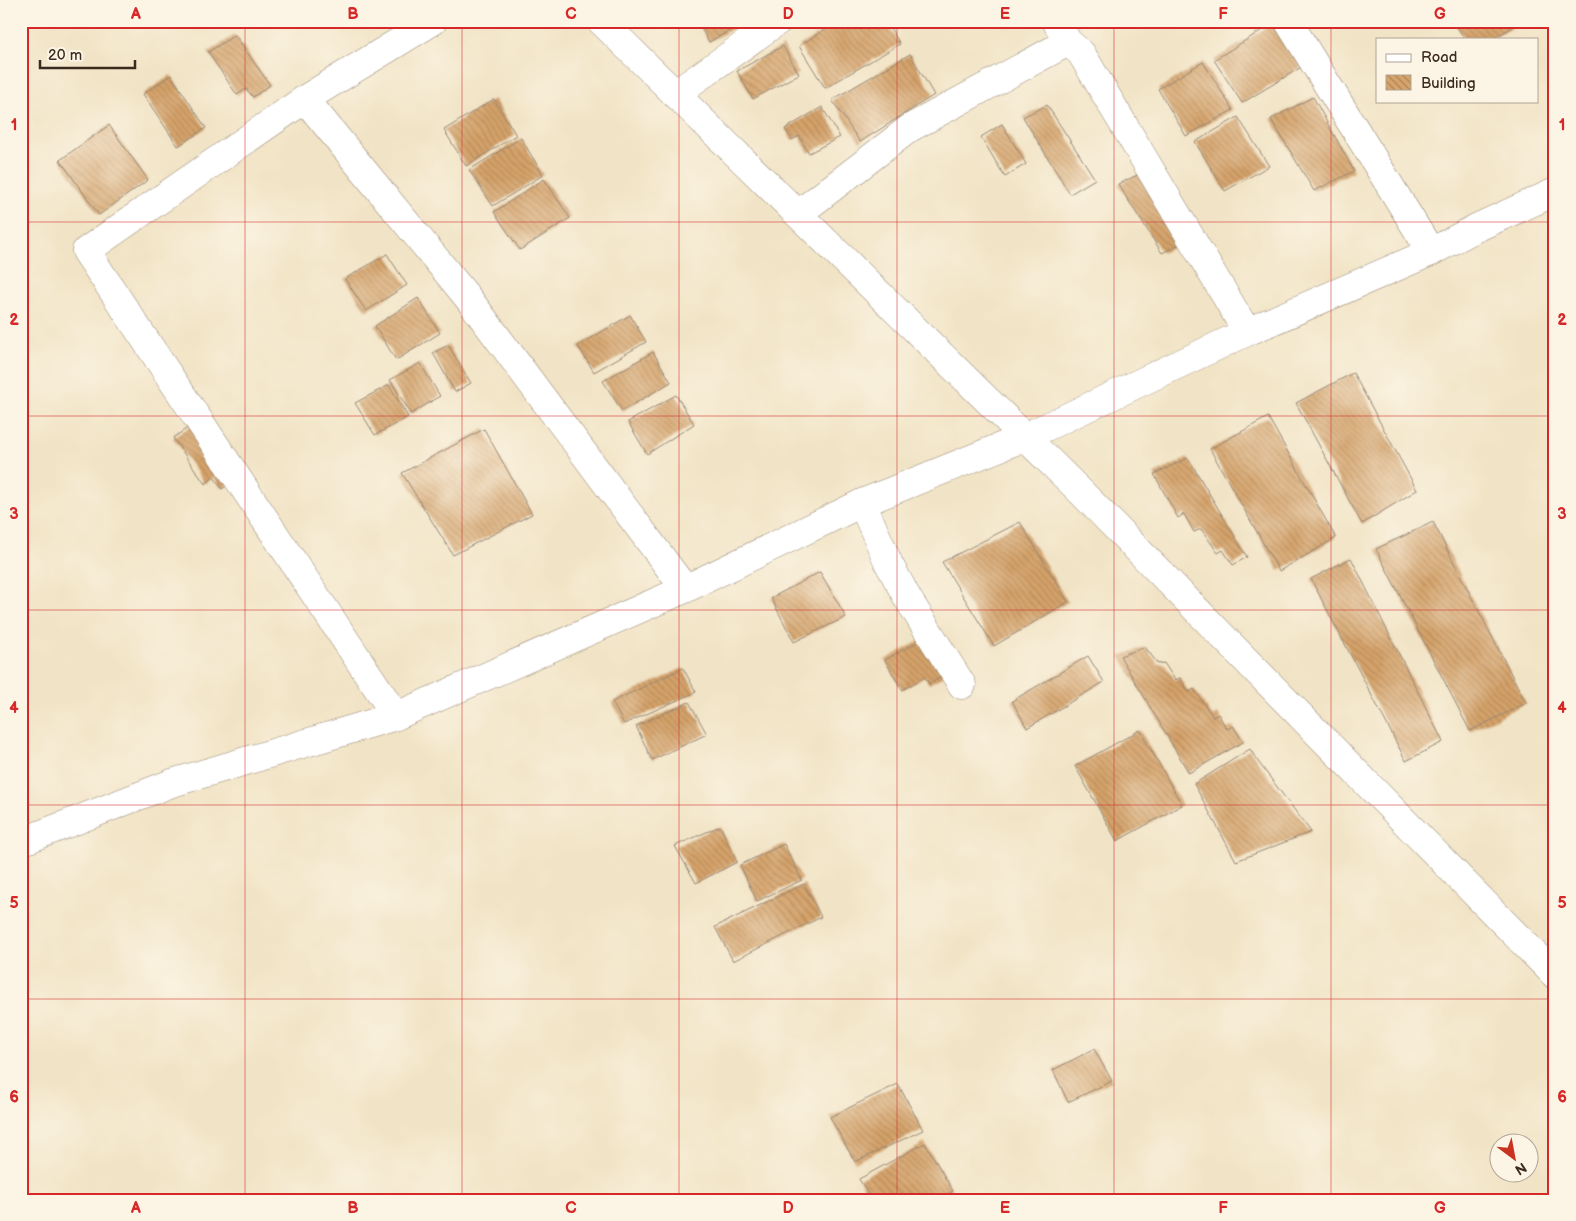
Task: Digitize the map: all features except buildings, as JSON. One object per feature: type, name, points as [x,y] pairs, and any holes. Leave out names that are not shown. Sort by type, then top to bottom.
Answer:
[{"type":"street","points":[[396,716],[86,252],[305,99],[433,21]]},
{"type":"street","points":[[601,21],[1095,506],[1555,975]]},
{"type":"street","points":[[674,94],[778,21]]},
{"type":"street","points":[[1288,21],[1430,252]]},
{"type":"street","points":[[798,214],[910,128],[1062,32],[1080,53],[1247,332]]},
{"type":"street","points":[[305,99],[468,298],[685,589]]},
{"type":"street","points":[[21,842],[172,783],[396,716],[685,589],[862,503],[1025,437],[1247,332],[1430,252],[1476,228],[1555,192]]},
{"type":"street","points":[[862,503],[889,564],[962,685]]}]
